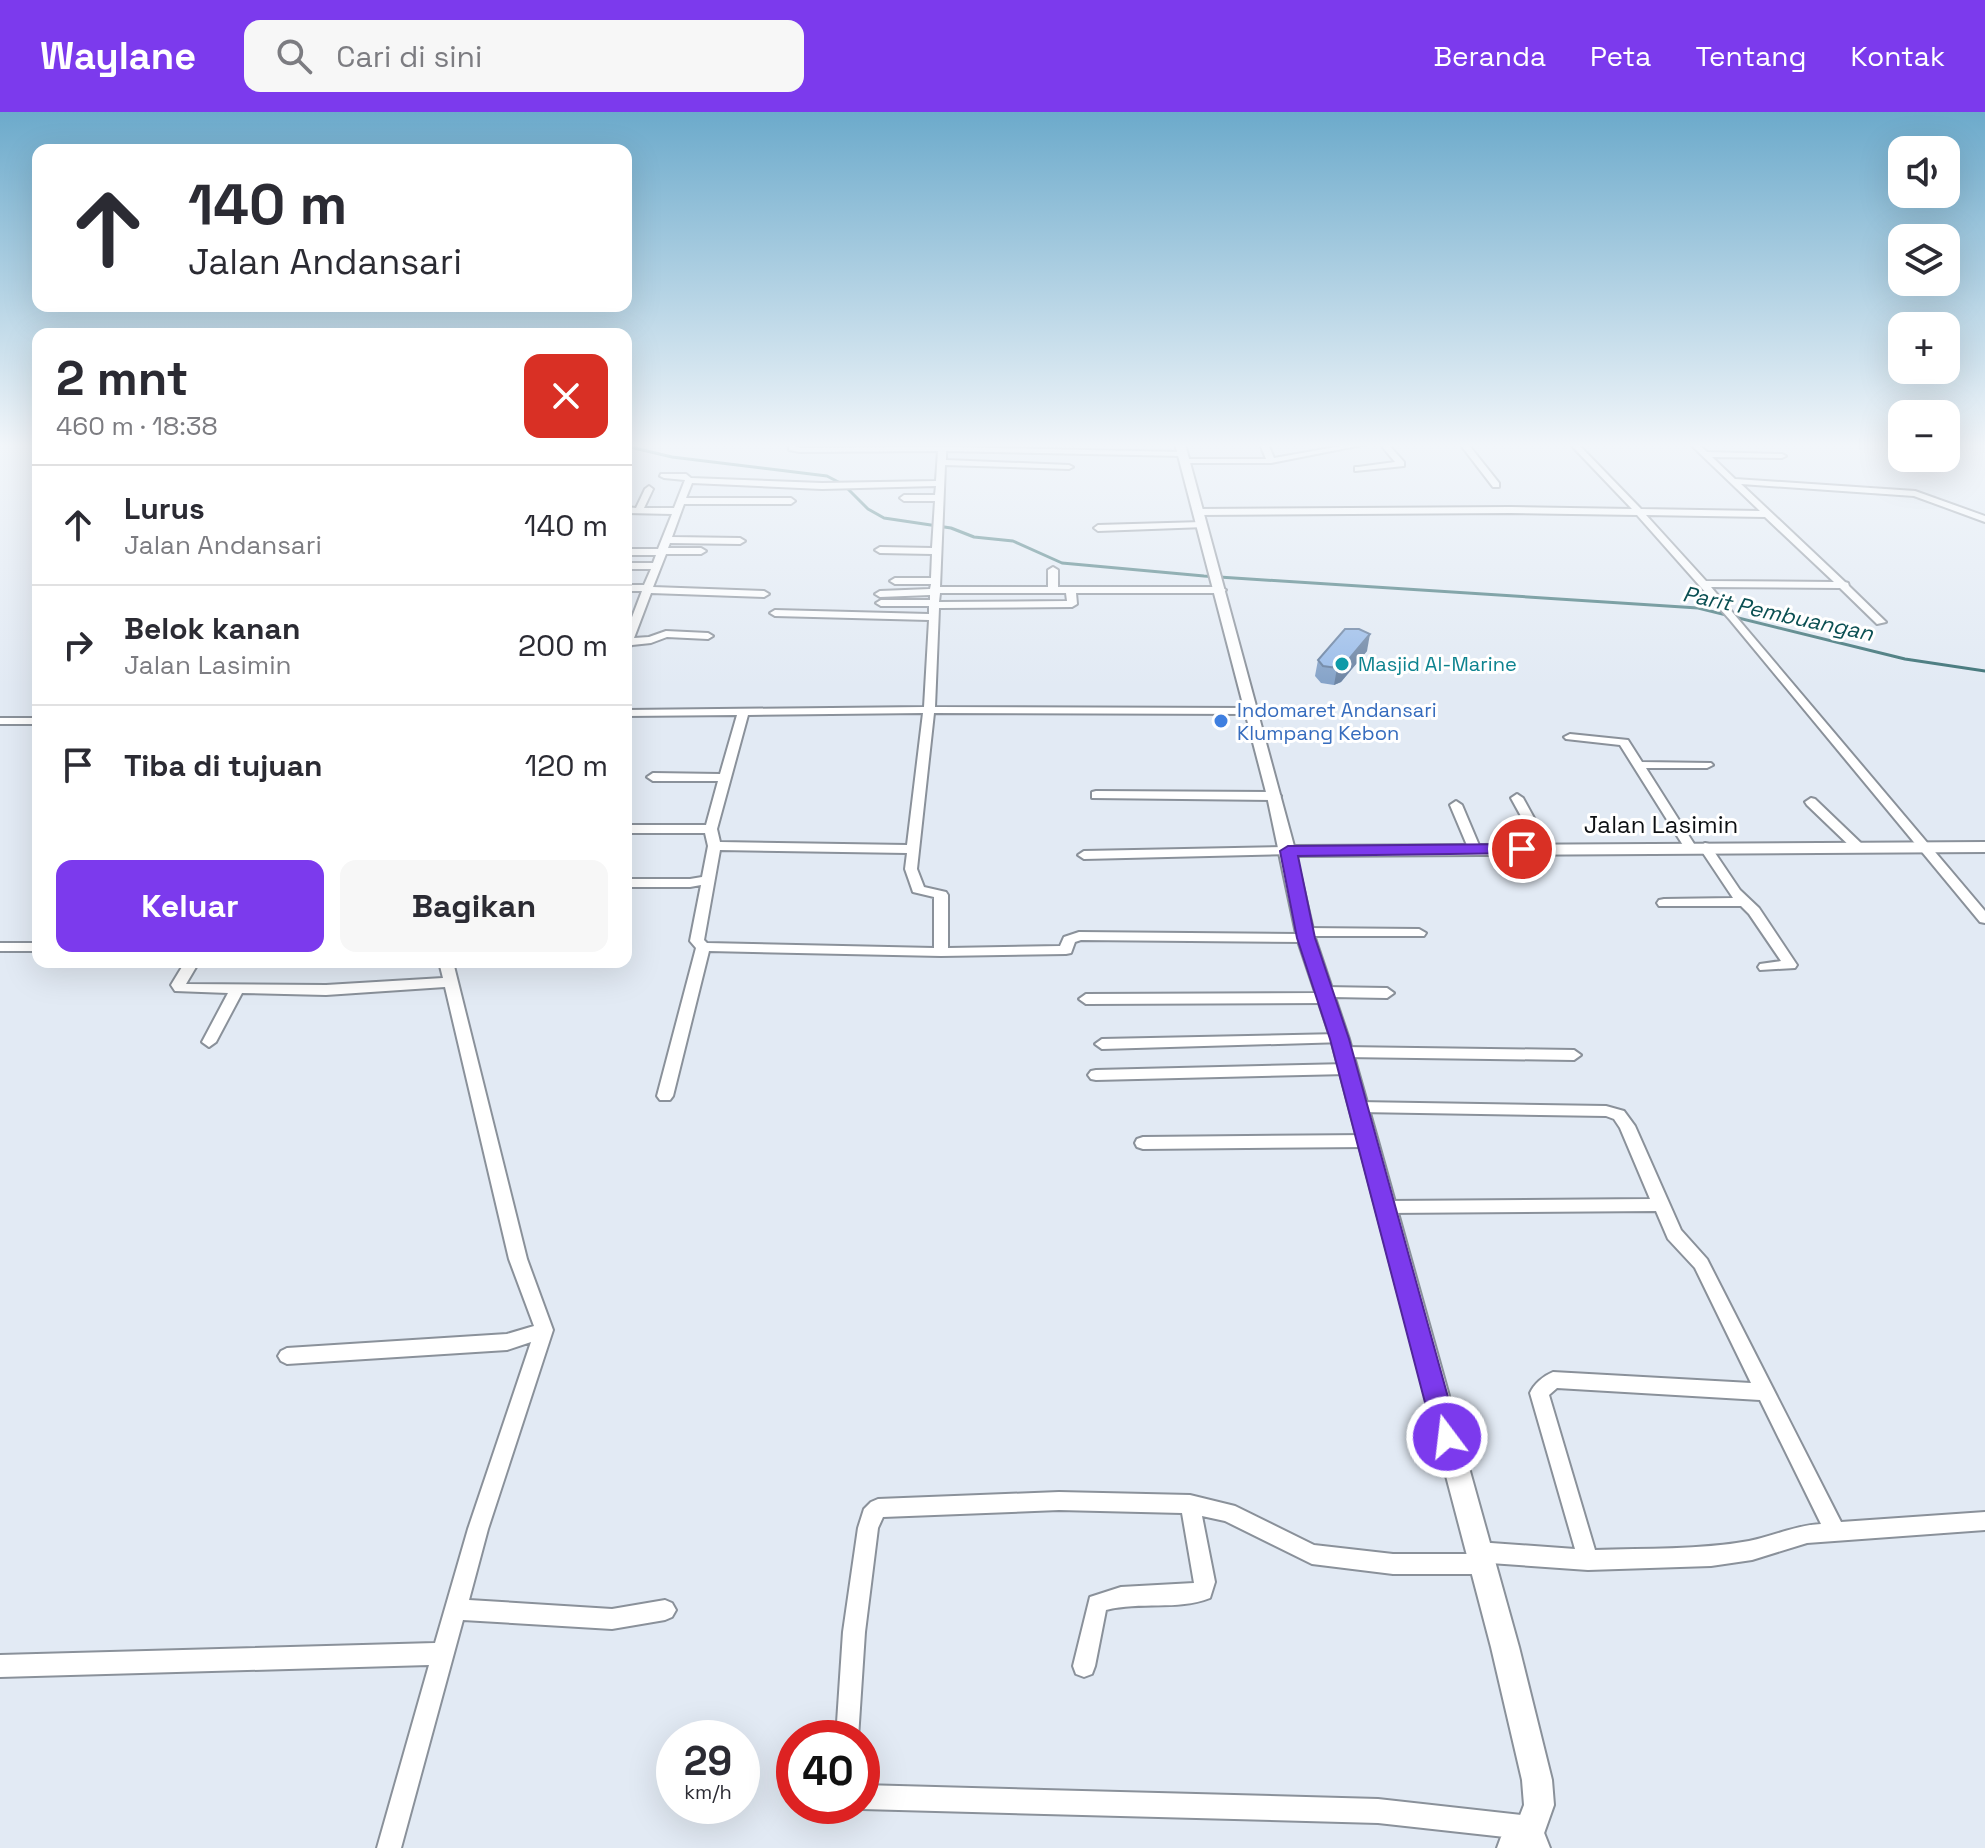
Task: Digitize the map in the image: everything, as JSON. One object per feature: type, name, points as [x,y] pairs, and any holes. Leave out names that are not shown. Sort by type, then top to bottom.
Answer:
[{"type":"street","points":[[632,631],[672,525]]},
{"type":"street","points":[[937,525],[929,710],[911,869],[918,889],[941,895],[941,952]]},
{"type":"street","points":[[1098,528],[1202,525]]},
{"type":"street","points":[[1202,525],[1275,796],[1305,935],[1344,1053],[1537,1780],[1539,1805],[1534,1838]]},
{"type":"street","points":[[1653,525],[1985,919]]},
{"type":"street","points":[[1777,525],[1845,585],[1881,622]]},
{"type":"street","points":[[632,551],[740,541]]},
{"type":"street","points":[[664,548],[701,551]]},
{"type":"street","points":[[880,550],[936,551]]},
{"type":"street","points":[[632,566],[656,566]]},
{"type":"street","points":[[1053,570],[1053,591]]},
{"type":"street","points":[[895,581],[934,594],[1072,604],[1071,592]]},
{"type":"street","points":[[880,598],[1071,592],[1219,582]]},
{"type":"street","points":[[1703,584],[1845,585]]},
{"type":"street","points":[[632,588],[764,594]]},
{"type":"street","points":[[775,613],[933,617]]},
{"type":"street","points":[[632,643],[666,634],[708,636]]},
{"type":"street","points":[[632,713],[1252,711]]},
{"type":"street","points":[[743,713],[711,829],[714,846],[697,941],[703,947],[941,952],[1066,950],[1069,940],[1079,936],[1419,933]]},
{"type":"street","points":[[0,721],[32,721]]},
{"type":"street","points":[[1570,737],[1618,739],[1628,746],[1698,847],[1754,911],[1790,965],[1765,967]]},
{"type":"street","points":[[1640,765],[1707,765]]},
{"type":"street","points":[[653,777],[723,778]]},
{"type":"street","points":[[1096,795],[1275,796]]},
{"type":"street","points":[[1517,798],[1545,849]]},
{"type":"street","points":[[1811,802],[1859,848]]},
{"type":"street","points":[[1456,805],[1475,850]]},
{"type":"street","points":[[632,829],[711,829]]},
{"type":"street","points":[[714,846],[912,849]]},
{"type":"street","name":"Jalan Lasimin","points":[[1288,851],[1985,847]]},
{"type":"street","points":[[1084,855],[1288,851]]},
{"type":"street","points":[[632,883],[690,883],[709,879]]},
{"type":"street","points":[[1664,903],[1743,902]]},
{"type":"street","points":[[0,947],[32,947]]},
{"type":"street","points":[[665,1096],[703,947]]},
{"type":"street","points":[[188,968],[178,985],[180,988],[326,990],[452,982]]},
{"type":"street","points":[[389,1848],[455,1609],[544,1330],[518,1259],[448,968]]},
{"type":"street","points":[[209,1042],[237,989]]},
{"type":"street","points":[[1086,999],[1387,993]]},
{"type":"street","points":[[1102,1044],[1344,1053],[1574,1055]]},
{"type":"street","points":[[1096,1075],[1344,1053]]},
{"type":"street","points":[[1358,1107],[1606,1111],[1619,1115],[1627,1126],[1674,1234],[1701,1264],[1836,1533]]},
{"type":"street","points":[[1143,1143],[1368,1141]]},
{"type":"street","points":[[1386,1207],[1661,1205]]},
{"type":"street","points":[[287,1356],[507,1342],[544,1330]]},
{"type":"street","points":[[1588,1560],[1539,1393],[1545,1385],[1553,1380],[1765,1392]]},
{"type":"street","points":[[848,1720],[854,1632],[868,1528],[871,1516],[878,1508],[1059,1501],[1190,1504],[1228,1512],[1312,1554],[1393,1564],[1479,1558],[1588,1560],[1711,1556],[1752,1550],[1807,1534],[1985,1521]]},
{"type":"street","points":[[1084,1666],[1097,1604],[1108,1598],[1182,1597],[1203,1591],[1205,1582],[1190,1504]]},
{"type":"street","points":[[455,1609],[575,1619],[612,1619],[665,1610]]},
{"type":"street","points":[[0,1666],[442,1654]]},
{"type":"street","points":[[880,1797],[1378,1811],[1534,1838]]},
{"type":"street","points":[[1512,1848],[1534,1838]]},
{"type":"building","points":[[1345,629],[1359,629],[1370,634],[1344,665],[1337,668],[1323,666],[1318,660]]},
{"type":"waterway","name":"Parit Pembuangan","points":[[931,525],[951,528],[974,537],[1013,541],[1062,563],[1204,576],[1698,608],[1905,659],[1985,671]]},
{"type":"place","name":"Masjid Al-Marine","points":[[1342,664]]},
{"type":"place","name":"Indomaret Andansari Klumpang Kebon","points":[[1221,721]]},
{"type":"route","points":[[1447,1437],[1340,1039],[1306,938],[1288,851],[1522,849]]}]
